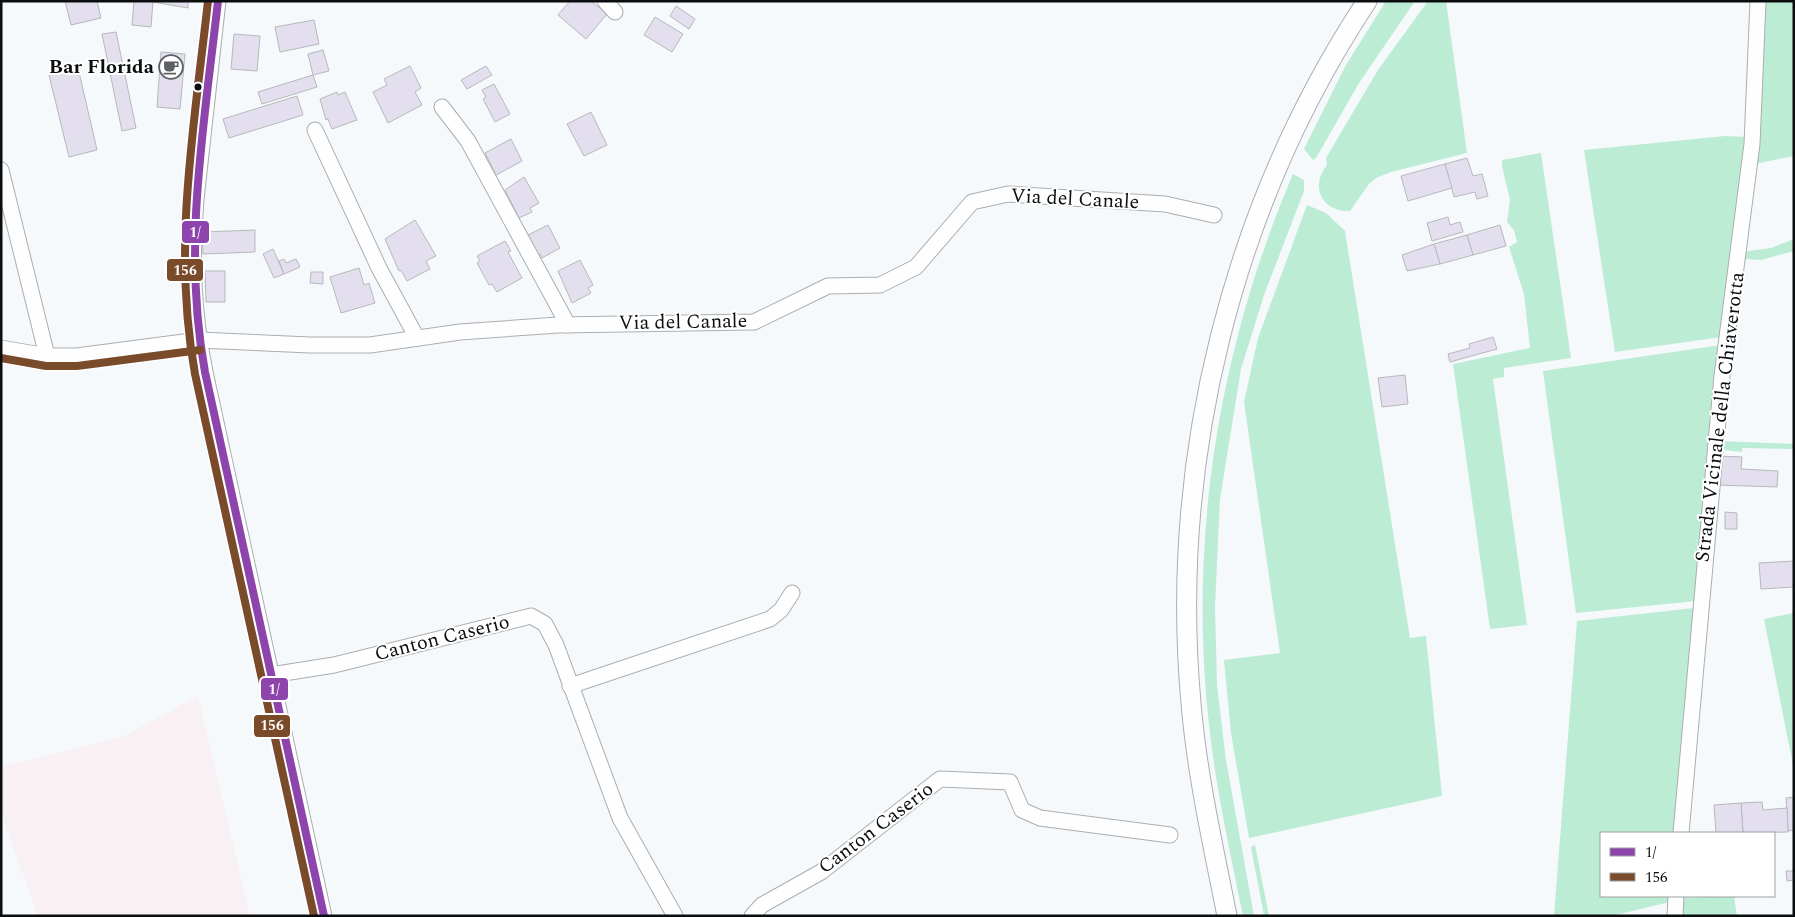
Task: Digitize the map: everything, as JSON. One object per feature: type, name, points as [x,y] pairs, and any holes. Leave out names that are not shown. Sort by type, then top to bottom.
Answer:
[{"type":"main road","points":[[1227,916],[1202,787],[1191,702],[1187,635],[1189,537],[1197,457],[1220,338],[1247,247],[1287,145],[1321,77],[1367,1]]},
{"type":"street","points":[[218,1],[193,231],[193,299],[199,340],[324,916]]},
{"type":"street","points":[[605,1],[615,12]]},
{"type":"street","name":"Strada Vicinale della Chiaverotta","points":[[1681,832],[1721,385],[1752,144],[1758,1]]},
{"type":"street","points":[[442,107],[468,141],[568,325]]},
{"type":"street","points":[[315,130],[379,268],[417,338]]},
{"type":"street","points":[[1,170],[47,356]]},
{"type":"street","name":"Via del Canale","points":[[1,348],[47,356],[77,356],[199,340],[310,345],[370,344],[460,332],[568,325],[754,322],[828,286],[880,285],[916,267],[972,202],[1008,194],[1165,204],[1214,215]]},
{"type":"street","points":[[570,686],[770,619],[781,610],[792,594]]},
{"type":"street","name":"Canton Caserio","points":[[272,675],[334,665],[531,616],[545,624],[556,645],[620,818],[675,916]]},
{"type":"street","name":"Canton Caserio","points":[[752,916],[762,905],[821,872],[940,779],[1010,782],[1022,810],[1040,818],[1170,835]]},
{"type":"street","points":[[1675,916],[1676,897]]},
{"type":"shaded area","points":[[198,696],[250,916],[38,916],[1,813],[1,767],[124,736]]},
{"type":"green space","points":[[1386,1],[1415,1],[1359,83],[1316,158],[1313,160],[1304,149],[1346,65]]},
{"type":"green space","points":[[1428,1],[1446,1],[1467,153],[1391,172],[1376,178],[1369,184],[1350,211],[1332,207],[1325,202],[1319,189],[1319,181],[1327,165],[1326,158],[1378,70]]},
{"type":"green space","points":[[1763,1],[1794,1],[1794,156],[1755,164]]},
{"type":"green space","points":[[1725,136],[1746,137],[1722,337],[1615,352],[1584,150]]},
{"type":"green space","points":[[1541,153],[1571,358],[1504,368],[1504,377],[1493,379],[1527,625],[1490,629],[1453,364],[1530,348],[1524,294],[1509,247],[1517,242],[1514,230],[1507,222],[1510,200],[1502,160]]},
{"type":"green space","points":[[1293,174],[1304,180],[1304,191],[1264,295],[1241,369],[1220,499],[1215,606],[1217,685],[1226,760],[1254,916],[1243,916],[1219,797],[1209,725],[1204,655],[1203,584],[1207,514],[1215,444],[1228,375],[1246,307],[1267,240]]},
{"type":"green space","points":[[1307,205],[1326,213],[1345,231],[1410,638],[1426,636],[1442,796],[1249,838],[1231,733],[1224,660],[1280,653],[1244,402],[1258,338]]},
{"type":"green space","points":[[1794,239],[1794,251],[1761,260],[1744,259],[1742,252],[1771,248]]},
{"type":"green space","points":[[1721,345],[1696,601],[1576,613],[1543,371]]},
{"type":"green space","points":[[1720,441],[1794,444],[1794,449],[1742,448],[1742,452],[1723,450]]},
{"type":"green space","points":[[1694,608],[1676,832],[1600,832],[1600,897],[1671,897],[1670,902],[1611,916],[1554,916],[1577,621]]},
{"type":"green space","points":[[1794,613],[1794,770],[1764,619]]},
{"type":"green space","points":[[1255,845],[1269,916],[1264,916],[1251,847]]},
{"type":"green space","points":[[1734,897],[1737,916],[1681,916],[1681,898]]},
{"type":"building","points":[[65,1],[97,1],[101,18],[71,25]]},
{"type":"building","points":[[134,1],[153,1],[151,27],[132,25]]},
{"type":"building","points":[[188,1],[188,8],[153,2]]},
{"type":"building","points":[[570,1],[591,1],[607,14],[586,39],[558,15]]},
{"type":"building","points":[[676,6],[695,19],[689,29],[670,16]]},
{"type":"building","points":[[655,17],[683,34],[672,52],[644,35]]},
{"type":"building","points":[[314,20],[319,44],[280,52],[275,27]]},
{"type":"building","points":[[116,32],[136,128],[122,131],[102,34]]},
{"type":"building","points":[[234,34],[260,36],[257,71],[231,69]]},
{"type":"building","points":[[323,50],[329,71],[313,75],[308,54]]},
{"type":"building","points":[[161,52],[185,54],[180,109],[157,107]]},
{"type":"building","points":[[410,66],[421,88],[415,92],[422,105],[388,123],[373,92],[387,85],[384,79]]},
{"type":"building","points":[[486,66],[492,75],[467,89],[461,80]]},
{"type":"building","points":[[78,68],[97,150],[69,157],[49,75]]},
{"type":"building","points":[[313,75],[317,87],[262,104],[258,92]]},
{"type":"building","points":[[494,84],[510,114],[495,122],[483,99],[486,97],[482,90]]},
{"type":"building","points":[[337,92],[338,95],[345,92],[357,120],[332,129],[328,119],[326,120],[320,99]]},
{"type":"building","points":[[297,96],[303,115],[229,138],[223,119]]},
{"type":"building","points":[[591,112],[607,145],[584,156],[567,124]]},
{"type":"building","points":[[511,139],[522,161],[496,175],[485,153]]},
{"type":"building","points":[[1467,158],[1473,176],[1482,174],[1488,196],[1477,199],[1475,192],[1454,197],[1445,164]]},
{"type":"building","points":[[1445,164],[1452,188],[1408,201],[1401,176]]},
{"type":"building","points":[[524,177],[539,203],[530,208],[532,212],[519,218],[505,190]]},
{"type":"building","points":[[1448,217],[1450,225],[1460,222],[1463,232],[1432,241],[1427,223]]},
{"type":"building","points":[[415,220],[436,256],[426,261],[430,269],[407,281],[401,270],[399,271],[385,239]]},
{"type":"building","points":[[548,225],[560,248],[542,258],[540,254],[538,255],[528,235]]},
{"type":"building","points":[[1500,225],[1506,246],[1473,255],[1467,235]]},
{"type":"building","points":[[255,230],[255,252],[203,254],[202,232]]},
{"type":"building","points":[[1467,235],[1473,255],[1440,264],[1434,244]]},
{"type":"building","points":[[505,241],[511,251],[508,252],[522,278],[497,292],[492,284],[489,285],[477,263],[480,261],[477,256]]},
{"type":"building","points":[[1434,244],[1440,264],[1407,271],[1402,255]]},
{"type":"building","points":[[273,249],[284,274],[274,278],[263,254]]},
{"type":"building","points":[[284,259],[286,263],[296,259],[300,267],[284,274],[279,261]]},
{"type":"building","points":[[580,260],[593,285],[588,288],[591,293],[572,303],[558,271]]},
{"type":"building","points":[[359,268],[364,285],[369,283],[375,303],[341,313],[330,277]]},
{"type":"building","points":[[205,271],[225,271],[225,302],[206,302]]},
{"type":"building","points":[[311,272],[323,272],[323,284],[310,283]]},
{"type":"building","points":[[1493,337],[1497,349],[1450,362],[1448,354],[1470,348],[1469,344]]},
{"type":"building","points":[[1405,375],[1408,404],[1382,407],[1378,378]]},
{"type":"building","points":[[1717,456],[1742,457],[1741,469],[1778,471],[1777,487],[1716,485]]},
{"type":"building","points":[[1725,512],[1737,513],[1737,529],[1725,529]]},
{"type":"building","points":[[1794,561],[1794,587],[1761,589],[1759,563]]},
{"type":"building","points":[[1794,797],[1794,830],[1788,831],[1786,798]]},
{"type":"building","points":[[1762,802],[1763,810],[1787,808],[1788,832],[1743,832],[1741,803]]},
{"type":"building","points":[[1741,803],[1743,832],[1716,832],[1714,805]]},
{"type":"building","points":[[1786,871],[1794,871],[1794,880],[1787,881]]},
{"type":"transit line","name":"156","points":[[208,1],[192,141],[185,234],[188,327],[195,374],[314,916]]},
{"type":"transit line","name":"1/","points":[[218,1],[202,140],[195,233],[198,325],[205,372],[324,916]]},
{"type":"transit line","name":"156","points":[[1,358],[46,366],[77,366],[200,350]]},
{"type":"place","name":"Bar Florida","points":[[171,67]]}]
